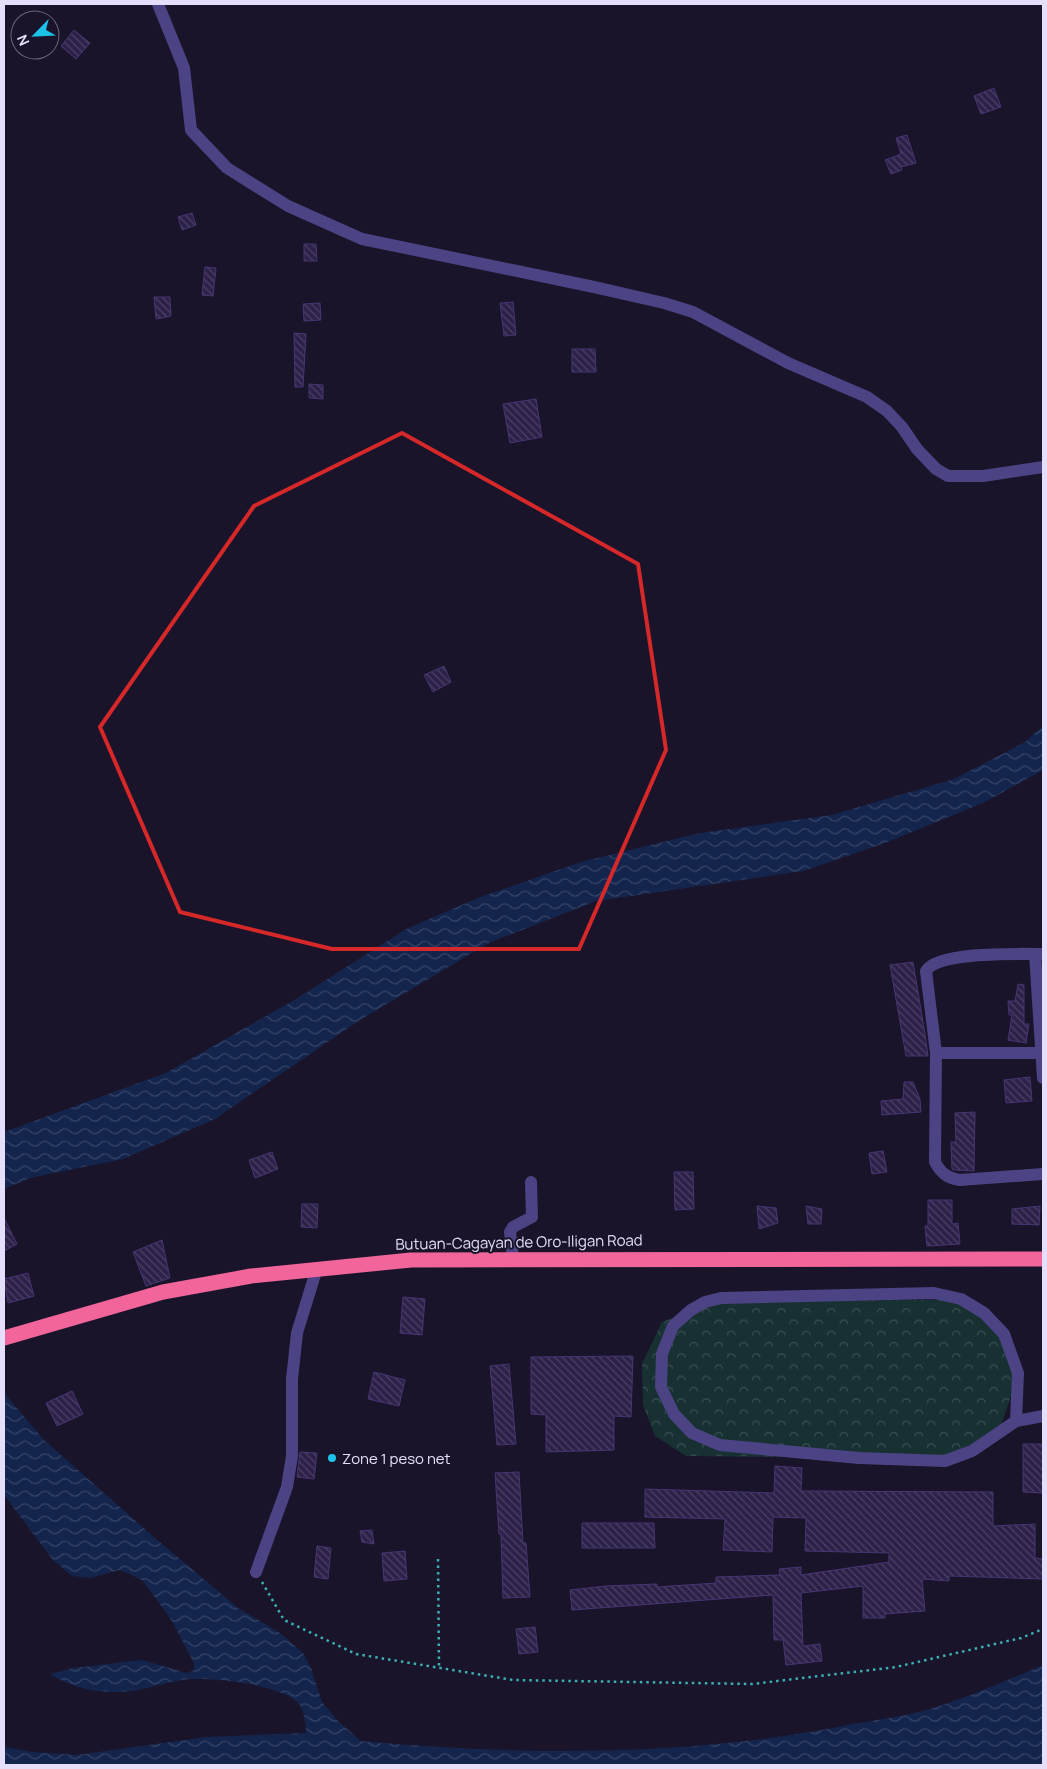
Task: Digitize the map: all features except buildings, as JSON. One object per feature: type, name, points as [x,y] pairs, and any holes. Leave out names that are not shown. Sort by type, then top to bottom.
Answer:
[{"type":"highway","name":"Butuan-Cagayan de Oro-Iligan Road","points":[[4,1338],[163,1292],[251,1276],[411,1260],[513,1258],[1043,1259]]},
{"type":"street","points":[[158,4],[184,68],[192,130],[227,168],[288,206],[362,239],[603,289],[664,303],[693,312],[788,363],[867,397],[887,411],[902,427],[917,449],[936,469],[948,476],[983,476],[1043,467]]},
{"type":"street","points":[[1043,1078],[1039,954],[952,958],[929,966],[926,971],[936,1053],[936,1162],[939,1170],[949,1178],[960,1180],[1043,1174]]},
{"type":"street","points":[[936,1053],[1042,1053]]},
{"type":"street","points":[[513,1258],[510,1232],[513,1228],[532,1217],[534,1212],[531,1182]]},
{"type":"street","points":[[256,1572],[287,1488],[292,1456],[292,1379],[297,1333],[317,1268]]},
{"type":"street","points":[[1016,1421],[1018,1372],[1004,1334],[984,1313],[961,1299],[934,1293],[721,1298],[704,1302],[690,1310],[673,1326],[662,1354],[661,1388],[674,1414],[692,1433],[720,1445],[859,1458],[945,1461],[972,1451],[1016,1421],[1043,1416]]},
{"type":"path","points":[[438,1559],[439,1666]]},
{"type":"path","points":[[256,1572],[284,1620],[356,1654],[439,1666],[513,1680],[752,1684],[896,1667],[1021,1638],[1043,1629]]},
{"type":"highlighted area","points":[[402,433],[638,564],[666,750],[579,949],[332,949],[180,912],[100,727],[254,506]]},
{"type":"green space","points":[[948,1300],[997,1320],[1016,1381],[1002,1423],[955,1459],[686,1456],[655,1436],[643,1405],[642,1364],[662,1322],[718,1301]]},
{"type":"water","points":[[1043,726],[1043,770],[983,803],[885,843],[803,871],[596,901],[489,943],[360,1020],[215,1119],[123,1159],[30,1178],[4,1189],[4,1132],[166,1073],[296,999],[408,928],[478,898],[581,862],[700,833],[832,815],[954,779],[1025,742]]},
{"type":"water","points":[[4,1393],[44,1440],[155,1538],[238,1608],[280,1633],[303,1653],[311,1668],[322,1702],[337,1720],[361,1741],[423,1746],[546,1751],[669,1748],[731,1743],[792,1735],[927,1710],[971,1695],[1043,1665],[1043,1765],[4,1765],[4,1747],[33,1752],[77,1755],[206,1737],[306,1733],[304,1714],[299,1704],[277,1691],[244,1683],[193,1679],[174,1681],[135,1691],[110,1692],[74,1686],[50,1674],[73,1668],[142,1660],[187,1673],[194,1670],[194,1663],[172,1621],[143,1581],[119,1570],[91,1578],[72,1576],[52,1559],[4,1495]]},
{"type":"place","name":"Zone 1 peso net","points":[[332,1458]]}]
